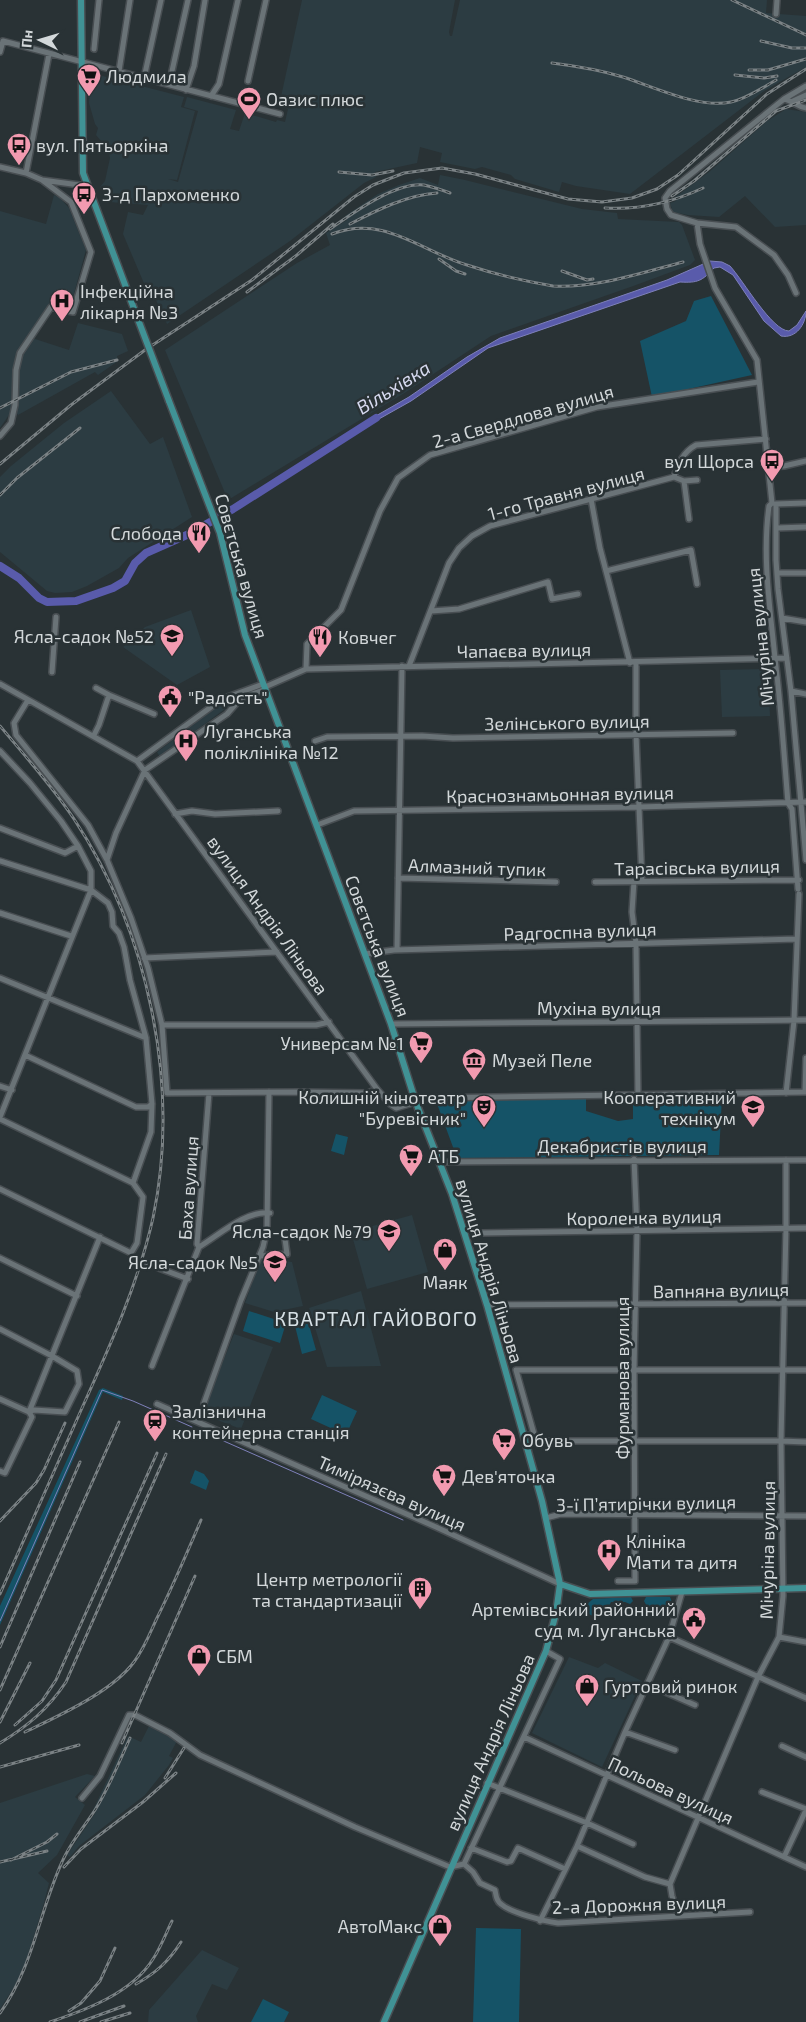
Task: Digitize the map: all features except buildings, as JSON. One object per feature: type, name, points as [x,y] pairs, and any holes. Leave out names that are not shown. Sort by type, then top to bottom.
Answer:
[{"type":"main road","name":"Совєтська вулиця","points":[[81,0],[83,173],[220,534],[245,635],[391,1024],[416,1103]]},
{"type":"main road","name":"вулиця Андрія Ліньова","points":[[384,2022],[450,1867],[546,1652],[556,1613],[560,1584],[546,1518],[487,1305],[452,1194],[416,1103]]},
{"type":"main road","points":[[560,1584],[590,1594],[806,1588]]},
{"type":"street","points":[[94,49],[99,0]]},
{"type":"street","points":[[119,71],[130,0]]},
{"type":"street","points":[[144,78],[161,0]]},
{"type":"street","points":[[172,71],[188,0]]},
{"type":"street","points":[[186,90],[194,66],[206,0]]},
{"type":"street","points":[[211,96],[219,84],[238,0]]},
{"type":"street","points":[[248,81],[266,0]]},
{"type":"street","points":[[776,14],[778,0]]},
{"type":"street","points":[[0,52],[4,41],[280,114]]},
{"type":"street","points":[[26,173],[49,54]]},
{"type":"street","points":[[796,293],[788,275],[774,255],[736,226],[697,223],[671,215],[667,209],[665,198],[670,190],[784,99],[806,86]]},
{"type":"street","points":[[793,101],[806,95]]},
{"type":"street","points":[[784,99],[793,101],[800,107],[806,108]]},
{"type":"street","points":[[0,167],[26,173],[42,180],[71,202],[91,252],[73,312],[51,307],[20,353],[16,370],[15,405],[11,422],[0,436]]},
{"type":"street","points":[[42,180],[87,186]]},
{"type":"street","name":"Мічуріна вулиця","points":[[697,223],[700,244],[715,288],[756,360],[774,504],[776,573],[792,692],[803,802],[806,860]]},
{"type":"street","name":"2-а Свердлова вулиця","points":[[306,669],[307,644],[341,610],[380,511],[398,478],[430,455],[597,407],[758,382]]},
{"type":"street","points":[[697,480],[684,481],[674,477],[687,450],[696,445],[766,439]]},
{"type":"street","points":[[769,467],[806,461]]},
{"type":"street","name":"1-го Травня вулиця","points":[[409,666],[432,611],[449,563],[459,548],[472,536],[490,526],[674,477]]},
{"type":"street","points":[[684,481],[689,519]]},
{"type":"street","points":[[591,499],[606,571],[633,662],[642,881]]},
{"type":"street","points":[[774,504],[806,503]]},
{"type":"street","name":"Мічуріна вулиця","points":[[774,504],[769,506],[765,536],[766,571],[776,660],[788,803],[792,809],[799,880],[794,1021],[786,1093]]},
{"type":"street","points":[[776,528],[806,527]]},
{"type":"street","points":[[606,571],[690,550],[698,584]]},
{"type":"street","points":[[776,573],[806,573]]},
{"type":"street","points":[[432,611],[459,609],[548,582],[552,599],[578,594]]},
{"type":"street","points":[[52,672],[56,617]]},
{"type":"street","points":[[782,618],[806,622]]},
{"type":"street","name":"Чапаєва вулиця","points":[[145,770],[227,714],[241,698],[306,669],[776,660],[787,658]]},
{"type":"street","points":[[397,950],[402,666]]},
{"type":"street","name":"вулиця Андрія Ліньова","points":[[0,684],[137,760],[377,1089],[396,1108],[416,1103]]},
{"type":"street","name":"Чапаєва вулиця","points":[[137,760],[222,699],[265,687]]},
{"type":"street","points":[[96,688],[109,696],[154,714]]},
{"type":"street","points":[[792,692],[806,694]]},
{"type":"street","points":[[94,735],[109,696]]},
{"type":"street","points":[[28,700],[14,723],[16,736],[84,819],[107,861],[131,918],[162,1025],[167,1093],[368,1093],[377,1089]]},
{"type":"street","name":"Зелінського вулиця","points":[[315,741],[327,737],[633,736],[636,734],[733,733]]},
{"type":"street","points":[[0,752],[30,783],[61,821],[92,871],[91,890],[71,936],[0,1118],[133,1183],[143,1198],[137,1243],[131,1253],[0,1189]]},
{"type":"street","points":[[107,861],[116,833],[145,770]]},
{"type":"street","name":"Краснознамьонная вулиця","points":[[317,825],[354,811],[640,807],[803,802]]},
{"type":"street","points":[[175,814],[192,811],[215,814],[278,811]]},
{"type":"street","points":[[0,828],[65,853],[78,846]]},
{"type":"street","points":[[0,860],[91,890],[108,903],[112,912],[113,926],[119,933],[124,947],[130,980],[146,1038],[152,1104],[152,1132],[133,1183]]},
{"type":"street","name":"Алмазний тупик","points":[[398,878],[556,882]]},
{"type":"street","name":"Тарасівська вулиця","points":[[595,882],[799,880]]},
{"type":"street","points":[[634,881],[632,912],[636,943],[638,1095]]},
{"type":"street","points":[[0,913],[71,936]]},
{"type":"street","name":"Радгоспна вулиця","points":[[365,954],[397,950],[796,939]]},
{"type":"street","points":[[144,958],[277,952]]},
{"type":"street","points":[[0,978],[146,1038]]},
{"type":"street","name":"Мухіна вулиця","points":[[391,1024],[806,1020]]},
{"type":"street","points":[[162,1025],[316,1025],[329,1022]]},
{"type":"street","points":[[25,1055],[136,1107],[148,1107],[152,1104]]},
{"type":"street","points":[[416,1103],[430,1098],[806,1092],[806,1058]]},
{"type":"street","points":[[0,1086],[12,1090]]},
{"type":"street","points":[[204,1403],[238,1309],[260,1256],[267,1229],[269,1212],[269,1092]]},
{"type":"street","name":"Баха вулиця","points":[[152,1366],[188,1279],[199,1247],[197,1244],[209,1093]]},
{"type":"street","name":"Фурманова вулиця","points":[[618,1581],[635,1581],[634,1370],[637,1230],[634,1160]]},
{"type":"street","name":"Мічуріна вулиця","points":[[670,1884],[758,1677],[779,1637],[783,1589],[782,1440],[786,1160]]},
{"type":"street","name":"Декабристів вулиця","points":[[439,1162],[806,1160]]},
{"type":"street","points":[[199,1247],[245,1218],[260,1212],[269,1212]]},
{"type":"street","name":"Короленка вулиця","points":[[482,1233],[806,1228]]},
{"type":"street","points":[[29,1412],[100,1237]]},
{"type":"street","points":[[260,1256],[288,1254],[285,1240]]},
{"type":"street","points":[[0,1258],[77,1296]]},
{"type":"street","points":[[148,1264],[188,1279]]},
{"type":"street","name":"Вапняна вулиця","points":[[487,1305],[806,1303]]},
{"type":"street","points":[[0,1329],[77,1371],[79,1384],[65,1412],[34,1410],[29,1412]]},
{"type":"street","points":[[806,1370],[516,1370],[534,1434],[545,1441],[782,1440],[806,1442]]},
{"type":"street","points":[[0,1399],[29,1412],[32,1417],[2,1472]]},
{"type":"street","name":"Тимірязєва вулиця","points":[[157,1404],[560,1584]]},
{"type":"street","points":[[524,1436],[534,1434]]},
{"type":"street","name":"3-ї П’ятирічки вулиця","points":[[546,1518],[561,1514],[806,1516]]},
{"type":"street","points":[[540,1921],[577,1846],[608,1777],[625,1732],[669,1637],[682,1592]]},
{"type":"street","points":[[669,1637],[806,1698]]},
{"type":"street","points":[[779,1637],[806,1642]]},
{"type":"street","points":[[82,1798],[100,1776],[128,1715],[135,1715],[170,1732],[200,1755],[340,1820],[450,1867],[464,1864],[560,1659],[546,1652]]},
{"type":"street","points":[[647,1684],[695,1705]]},
{"type":"street","points":[[625,1732],[675,1750]]},
{"type":"street","name":"Польова вулиця","points":[[524,1737],[806,1867]]},
{"type":"street","points":[[782,1746],[806,1757]]},
{"type":"street","points":[[487,1783],[587,1823],[633,1844]]},
{"type":"street","points":[[762,1792],[806,1810],[784,1857]]},
{"type":"street","points":[[577,1846],[645,1877],[670,1884],[679,1916]]},
{"type":"street","points":[[471,1848],[507,1862],[511,1861],[518,1848],[566,1869]]},
{"type":"street","name":"2-а Дорожня вулиця","points":[[464,1864],[473,1872],[480,1884],[495,1890],[496,1898],[502,1905],[540,1921],[558,1923],[750,1912]]},
{"type":"shaded area","points":[[302,0],[455,0],[449,32],[450,36],[452,36],[460,0],[767,0],[766,13],[806,16],[806,67],[764,91],[630,194],[576,186],[562,182],[559,192],[482,167],[475,169],[440,162],[442,153],[420,147],[417,163],[375,172],[376,177],[364,183],[290,241],[167,324],[150,287],[146,288],[123,234],[128,212],[143,215],[148,205],[109,202],[100,187],[105,181],[110,158],[108,149],[96,135],[98,128],[89,103],[91,73],[184,97],[181,107],[195,111],[177,180],[168,179],[178,182],[198,111],[184,107],[187,97],[236,110],[230,129],[239,131],[245,113],[276,122],[277,120],[285,122],[288,109],[279,106]]},
{"type":"shaded area","points":[[786,109],[806,112],[806,225],[775,227],[745,196],[719,217],[673,212],[670,203],[676,201],[674,198],[709,172],[767,121]]},
{"type":"shaded area","points":[[440,175],[582,209],[617,213],[618,219],[679,222],[682,225],[695,260],[690,265],[491,336],[406,392],[228,500],[165,350],[297,263],[330,245],[326,233],[347,220],[345,216],[378,194],[420,178],[438,185]]},
{"type":"shaded area","points":[[54,195],[60,198],[69,208],[86,250],[70,308],[49,304],[19,350],[13,366],[11,412],[0,428],[0,211],[46,224]]},
{"type":"shaded area","points":[[710,261],[722,262],[730,266],[766,314],[782,329],[789,331],[797,325],[806,311],[804,321],[796,333],[781,336],[764,321],[733,275],[720,267],[714,268],[699,280],[680,282],[488,348],[411,401],[370,424],[367,421],[409,397],[467,357],[500,338],[667,280]]},
{"type":"shaded area","points":[[711,296],[752,375],[652,397],[640,341],[686,321],[694,301]]},
{"type":"shaded area","points":[[78,323],[122,334],[128,351],[117,356],[118,361],[98,375],[95,372],[18,415],[15,411],[19,362],[32,338],[69,350]]},
{"type":"shaded area","points":[[111,391],[150,444],[163,437],[192,517],[128,558],[119,568],[87,586],[72,592],[55,593],[47,591],[0,552],[0,477],[64,423]]},
{"type":"shaded area","name":"Ясла-садок №52","points":[[191,610],[210,667],[177,685],[123,647],[145,627]]},
{"type":"shaded area","points":[[768,669],[770,716],[722,717],[720,670]]},
{"type":"shaded area","points":[[225,701],[229,706],[160,757],[157,752]]},
{"type":"shaded area","points":[[722,1097],[719,1155],[457,1158],[436,1101],[586,1099],[586,1111],[618,1121],[633,1119],[633,1099]]},
{"type":"shaded area","points":[[336,1134],[348,1137],[344,1155],[331,1151]]},
{"type":"shaded area","name":"Ясла-садок №79","points":[[412,1215],[428,1272],[367,1289],[351,1232]]},
{"type":"shaded area","name":"Ясла-садок №5","points":[[261,1258],[292,1262],[303,1306],[274,1312],[245,1303]]},
{"type":"shaded area","points":[[361,1291],[381,1366],[327,1367],[309,1308]]},
{"type":"shaded area","points":[[249,1311],[286,1323],[280,1343],[243,1331]]},
{"type":"shaded area","points":[[307,1318],[316,1350],[302,1354],[294,1322]]},
{"type":"shaded area","points":[[234,1334],[273,1347],[241,1429],[204,1415],[210,1394]]},
{"type":"shaded area","points":[[103,1388],[123,1396],[122,1400],[103,1392],[0,1625],[0,1606],[99,1390]]},
{"type":"shaded area","points":[[322,1395],[357,1411],[346,1435],[311,1419]]},
{"type":"shaded area","points":[[195,1470],[204,1474],[209,1481],[206,1490],[190,1483]]},
{"type":"shaded area","points":[[631,1597],[633,1601],[630,1604],[611,1602],[604,1616],[595,1617],[580,1610],[593,1599]]},
{"type":"shaded area","points":[[646,1597],[670,1597],[672,1602],[666,1615],[661,1617],[650,1612],[644,1601]]},
{"type":"shaded area","name":"Гуртовий ринок","points":[[569,1657],[598,1668],[605,1663],[642,1681],[602,1767],[532,1733]]},
{"type":"shaded area","points":[[149,1726],[177,1741],[169,1756],[173,1758],[169,1765],[145,1795],[79,1846],[70,1857],[67,1855],[96,1812],[93,1810],[128,1736],[141,1742]]},
{"type":"shaded area","points":[[87,1774],[95,1776],[75,1797],[85,1805],[57,1855],[38,1873],[49,1883],[44,1903],[25,1965],[0,2009],[0,1803]]},
{"type":"shaded area","points":[[476,1928],[521,1929],[519,2022],[473,2022]]},
{"type":"shaded area","points":[[202,1950],[239,1968],[227,1990],[212,1984],[196,2016],[198,2022],[148,2022],[149,2010]]},
{"type":"shaded area","points":[[263,1999],[289,2012],[284,2022],[251,2022]]},
{"type":"waterway","name":"Вільхівка","points":[[0,566],[19,578],[39,598],[47,602],[76,601],[113,588],[125,581],[135,563],[146,553],[189,534],[233,509],[376,418]]},
{"type":"waterway","points":[[0,1621],[102,1390],[133,1401],[192,1427]]},
{"type":"waterway","points":[[201,1431],[403,1520]]},
{"type":"railway","points":[[732,0],[806,35]]},
{"type":"railway","points":[[761,41],[792,48],[806,48]]},
{"type":"railway","points":[[749,70],[768,70],[806,59]]},
{"type":"railway","points":[[552,63],[588,68],[623,77],[691,100],[718,103],[737,101],[776,80]]},
{"type":"railway","points":[[0,464],[71,405],[145,350],[252,280],[354,197],[373,185],[404,173],[442,168],[475,174],[568,199],[602,202],[632,198],[657,189],[678,175],[767,94],[806,69]]},
{"type":"railway","points":[[735,75],[764,78],[777,76]]},
{"type":"railway","points":[[672,196],[694,181],[776,111],[806,100]]},
{"type":"railway","points":[[339,172],[372,175],[393,171]]},
{"type":"railway","points":[[330,229],[375,200],[400,188],[424,185],[450,193]]},
{"type":"railway","points":[[605,208],[643,207],[679,198],[703,188]]},
{"type":"railway","points":[[350,224],[403,200],[437,193]]},
{"type":"railway","points":[[247,292],[297,255],[333,224]]},
{"type":"railway","points":[[332,234],[351,229],[368,228],[385,231],[467,265],[509,277],[553,286],[586,285],[635,275],[683,262]]},
{"type":"railway","points":[[439,259],[456,271],[465,274]]},
{"type":"railway","points":[[562,271],[587,280],[593,279]]},
{"type":"railway","points":[[0,408],[71,372],[117,360]]},
{"type":"railway","points":[[0,495],[17,478],[80,428]]},
{"type":"railway","points":[[0,726],[48,783],[74,819],[100,863],[122,910],[139,959],[152,1011],[160,1063],[163,1115],[161,1167],[153,1218],[140,1267],[113,1338],[0,1594]]},
{"type":"railway","points":[[0,1690],[119,1422]]},
{"type":"railway","points":[[0,1521],[36,1483],[44,1470],[65,1423]]},
{"type":"railway","points":[[15,1725],[42,1701],[56,1680],[157,1453]]},
{"type":"railway","points":[[0,1743],[37,1716],[52,1701],[66,1682],[166,1454]]},
{"type":"railway","points":[[0,1647],[80,1462]]},
{"type":"railway","points":[[25,1732],[99,1693],[124,1673],[134,1662],[147,1641],[201,1520]]},
{"type":"railway","points":[[122,1743],[195,1576]]},
{"type":"railway","points":[[0,1722],[30,1663]]},
{"type":"railway","points":[[0,2013],[11,1996],[28,1959],[54,1881],[65,1855],[100,1802],[130,1738]]},
{"type":"railway","points":[[0,1767],[79,1745]]},
{"type":"railway","points":[[165,1778],[184,1748]]},
{"type":"railway","points":[[64,1867],[81,1849],[143,1802],[176,1773]]},
{"type":"railway","points":[[11,1860],[47,1842],[57,1834]]},
{"type":"railway","points":[[0,1862],[47,1851]]},
{"type":"railway","points":[[50,2022],[93,2006],[121,1991],[133,1982],[153,1959],[172,1921]]},
{"type":"railway","points":[[136,1984],[162,1966],[181,1942]]},
{"type":"railway","points":[[69,2011],[81,2003],[100,1981],[115,1948]]},
{"type":"railway","points":[[80,2022],[124,2006]]},
{"type":"railway","points":[[101,2022],[130,2013]]},
{"type":"place","name":"Людмила","points":[[89,97]]},
{"type":"place","name":"Оазис плюс","points":[[249,120]]},
{"type":"place","name":"вул. Пятьоркіна","points":[[19,166]]},
{"type":"place","name":"З-д Пархоменко","points":[[84,215]]},
{"type":"place","name":"Інфекційна лікарня №3","points":[[62,322]]},
{"type":"place","name":"вул Щорса","points":[[772,482]]},
{"type":"place","name":"Слобода","points":[[199,554]]},
{"type":"place","name":"Ясла-садок №52","points":[[172,657]]},
{"type":"place","name":"Ковчег","points":[[320,658]]},
{"type":"place","name":"\"Радость\"","points":[[170,718]]},
{"type":"place","name":"Луганська поліклініка №12","points":[[186,762]]},
{"type":"place","name":"Универсам №1","points":[[421,1064]]},
{"type":"place","name":"Музей Пеле","points":[[474,1081]]},
{"type":"place","name":"Колишній кінотеатр \"Буревісник\"","points":[[484,1128]]},
{"type":"place","name":"Кооперативний технікум","points":[[753,1128]]},
{"type":"place","name":"АТБ","points":[[411,1177]]},
{"type":"place","name":"Ясла-садок №79","points":[[389,1252]]},
{"type":"place","name":"Маяк","points":[[445,1271]]},
{"type":"place","name":"Ясла-садок №5","points":[[275,1283]]},
{"type":"place","name":"Залізнична контейнерна станція","points":[[155,1442]]},
{"type":"place","name":"Обувь","points":[[504,1461]]},
{"type":"place","name":"Дев'яточка","points":[[444,1497]]},
{"type":"place","name":"Клініка Мати та дитя","points":[[609,1572]]},
{"type":"place","name":"Центр метрології та стандартизації","points":[[420,1610]]},
{"type":"place","name":"Артемівський районний суд м. Луганська","points":[[694,1640]]},
{"type":"place","name":"СБМ","points":[[199,1677]]},
{"type":"place","name":"Гуртовий ринок","points":[[587,1707]]},
{"type":"place","name":"АвтоМакс","points":[[440,1947]]},
{"type":"district","name":"КВАРТАЛ ГАЙОВОГО","points":[[376,1318]]}]
